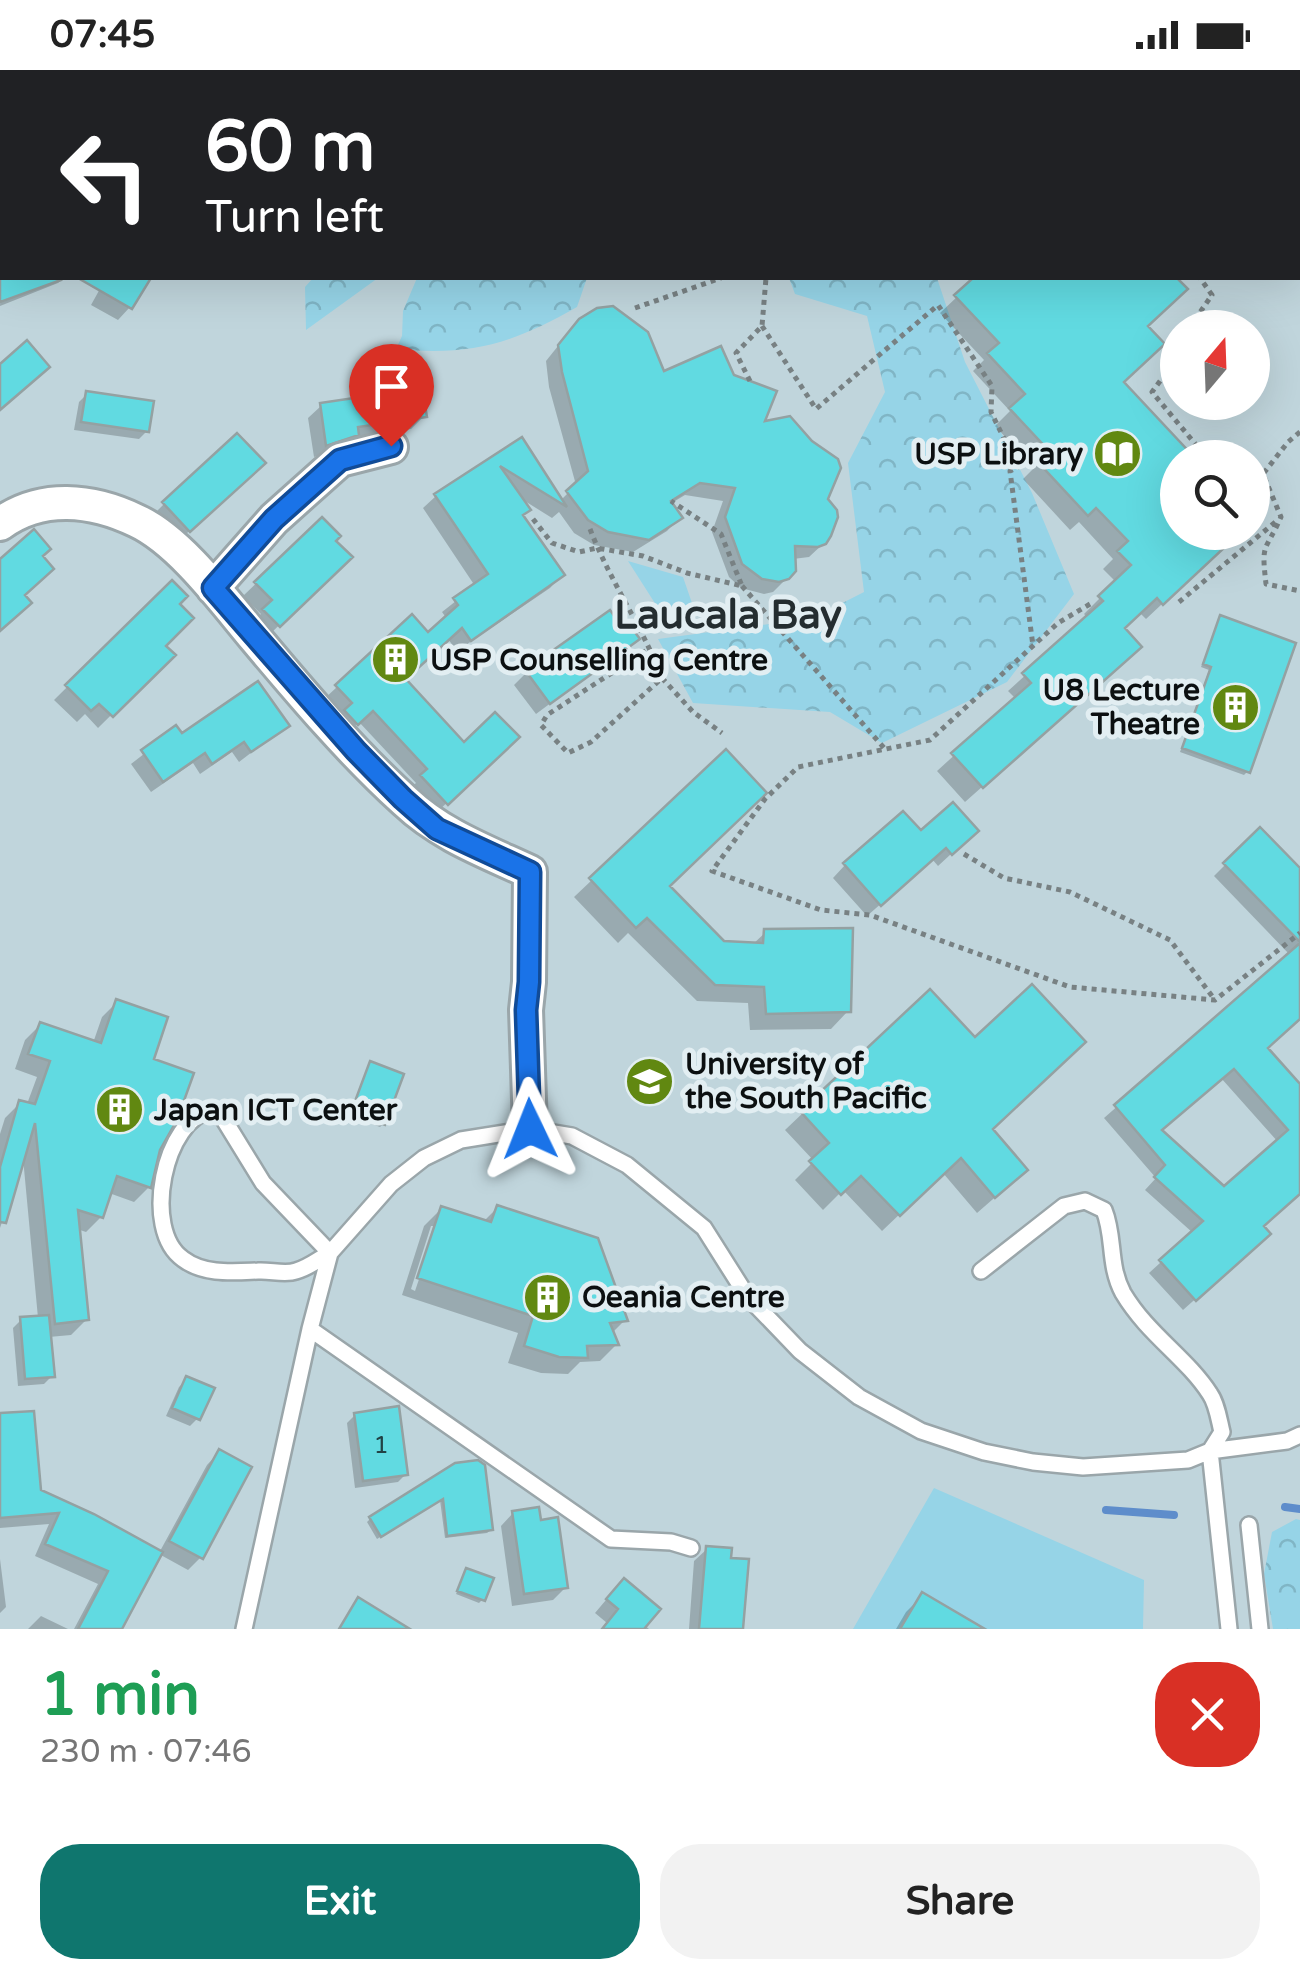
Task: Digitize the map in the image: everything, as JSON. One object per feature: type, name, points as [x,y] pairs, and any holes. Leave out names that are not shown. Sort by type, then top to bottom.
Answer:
[{"type":"street","points":[[213,588],[274,519],[340,460],[391,446]]},
{"type":"street","points":[[0,524],[46,503],[92,504],[140,522],[213,588],[403,799],[437,829],[530,872],[526,1010],[530,1129]]},
{"type":"lane","points":[[330,1252],[263,1183],[223,1118],[212,1110],[198,1112],[178,1136],[159,1200],[168,1243],[183,1259],[206,1269],[234,1274],[294,1273],[330,1252],[391,1184],[424,1158],[462,1140],[530,1129],[572,1136],[627,1165],[704,1228],[747,1296],[800,1351],[890,1416],[984,1452],[1033,1462],[1083,1466],[1188,1460],[1210,1451],[1300,1436]]},
{"type":"lane","points":[[981,1270],[1064,1206],[1085,1201],[1104,1210],[1112,1229],[1110,1258],[1122,1290],[1152,1334],[1212,1396],[1222,1432],[1210,1451],[1228,1629]]},
{"type":"lane","points":[[244,1629],[330,1252]]},
{"type":"lane","points":[[310,1329],[611,1540],[670,1542],[691,1548]]},
{"type":"lane","points":[[1249,1525],[1260,1629]]},
{"type":"path","points":[[635,308],[716,280]]},
{"type":"path","points":[[766,280],[762,326],[816,409],[938,305],[992,386],[991,412],[1018,467],[1010,472],[1034,646]]},
{"type":"path","points":[[1201,280],[1212,296],[1202,310]]},
{"type":"path","points":[[750,381],[736,353],[762,326]]},
{"type":"path","points":[[1160,381],[1152,392],[1160,401]]},
{"type":"path","points":[[1176,420],[1193,440]]},
{"type":"path","points":[[1270,465],[1300,432]]},
{"type":"path","points":[[1270,490],[1282,517]]},
{"type":"path","points":[[671,501],[721,534],[742,586],[886,750]]},
{"type":"path","points":[[1282,517],[1264,543],[1266,584],[1300,591]]},
{"type":"path","points":[[1180,602],[1282,517]]},
{"type":"path","points":[[533,518],[552,544],[578,552],[597,548],[642,556],[687,573],[742,586]]},
{"type":"path","points":[[590,529],[662,678],[693,712],[722,733]]},
{"type":"path","points":[[1090,604],[1058,623],[930,740],[798,767],[765,799],[712,871],[821,910],[870,914],[1070,987],[1215,1000],[1300,933]]},
{"type":"path","points":[[650,648],[547,715],[541,725],[568,753],[591,742],[662,678]]},
{"type":"path","points":[[964,854],[1004,878],[1070,892],[1170,940],[1215,1000]]},
{"type":"shaded area","name":"University of the South Pacific","points":[[0,280],[1300,280],[1300,1629],[0,1629]]},
{"type":"green space","points":[[311,280],[375,280],[306,330],[305,287]]},
{"type":"green space","points":[[416,280],[586,280],[577,307],[532,330],[469,349],[396,349],[402,336],[403,311]]},
{"type":"green space","points":[[790,280],[938,280],[965,362],[1032,493],[1074,594],[1007,682],[882,743],[830,712],[693,703],[658,639],[813,618],[864,592],[848,463],[885,392],[867,316],[795,294]]},
{"type":"green space","points":[[628,561],[683,577],[693,606],[658,608]]},
{"type":"green space","points":[[934,1488],[1144,1580],[1143,1629],[853,1629]]},
{"type":"green space","points":[[1300,1520],[1300,1629],[1273,1629],[1264,1574],[1272,1532]]},
{"type":"building","points":[[0,280],[61,280],[0,302]]},
{"type":"building","points":[[81,280],[150,280],[132,309]]},
{"type":"building","name":"USP Library","points":[[971,280],[1179,280],[1188,289],[1165,310],[1160,310],[1148,326],[1160,339],[1160,349],[1124,382],[1178,440],[1160,440],[1160,550],[1222,550],[1163,605],[1157,598],[1125,628],[1142,647],[983,788],[951,753],[1031,683],[1022,673],[1103,601],[1098,596],[1131,565],[1117,551],[1128,541],[1096,508],[1088,516],[1037,461],[1049,451],[1009,408],[1025,394],[987,353],[999,343],[954,295]]},
{"type":"building","points":[[613,306],[648,332],[664,371],[721,346],[734,375],[777,391],[765,421],[790,416],[812,441],[838,459],[841,468],[828,499],[838,517],[831,536],[818,547],[795,546],[796,571],[789,579],[762,579],[742,564],[725,517],[735,488],[700,483],[671,501],[683,518],[649,540],[608,532],[588,520],[566,491],[588,471],[558,345],[579,319],[597,308]]},
{"type":"building","points":[[27,340],[50,367],[0,410],[0,364]]},
{"type":"building","points":[[422,388],[427,417],[358,427],[359,435],[326,446],[320,403]]},
{"type":"building","points":[[86,391],[154,401],[149,432],[81,422]]},
{"type":"building","points":[[237,433],[266,463],[190,532],[162,502]]},
{"type":"building","points":[[522,437],[567,507],[500,466],[531,510],[523,515],[565,575],[471,641],[462,628],[406,679],[464,742],[495,712],[520,737],[448,805],[420,775],[427,769],[373,711],[358,725],[344,710],[352,703],[335,685],[412,614],[428,632],[458,605],[453,598],[488,574],[434,494]]},
{"type":"building","points":[[322,517],[341,536],[336,541],[353,557],[280,627],[262,609],[272,600],[254,582]]},
{"type":"building","points":[[34,529],[51,549],[43,556],[54,569],[25,595],[32,603],[0,631],[0,559]]},
{"type":"building","points":[[172,580],[188,596],[180,604],[194,618],[166,646],[176,655],[113,717],[99,704],[91,711],[65,685]]},
{"type":"building","points":[[610,610],[622,627],[628,623],[640,639],[550,704],[525,670]]},
{"type":"building","name":"U8 Lecture Theatre","points":[[1220,615],[1296,643],[1250,773],[1182,748],[1211,667],[1203,664]]},
{"type":"building","points":[[258,681],[290,726],[251,752],[244,742],[212,764],[205,753],[163,782],[141,750],[176,725],[182,733]]},
{"type":"building","points":[[726,749],[767,793],[670,886],[724,941],[763,943],[764,929],[853,928],[851,1012],[766,1014],[764,987],[715,985],[647,918],[636,928],[589,878]]},
{"type":"building","points":[[953,802],[979,831],[952,855],[946,848],[881,906],[843,863],[903,811],[921,830]]},
{"type":"building","points":[[1260,827],[1300,868],[1300,942],[1223,863]]},
{"type":"building","points":[[1300,943],[1300,1019],[1268,1048],[1300,1084],[1300,1194],[1264,1226],[1271,1234],[1196,1301],[1159,1260],[1203,1221],[1154,1177],[1165,1165],[1114,1105]],"holes":[[[1234,1069],[1288,1130],[1224,1186],[1162,1130]]]},
{"type":"building","points":[[1032,984],[1086,1042],[993,1129],[1028,1170],[995,1198],[961,1158],[900,1216],[861,1176],[841,1195],[809,1161],[829,1143],[800,1111],[930,989],[975,1037]]},
{"type":"building","name":"Japan ICT Center","points":[[116,999],[168,1017],[154,1059],[194,1073],[177,1120],[160,1150],[151,1188],[117,1176],[103,1218],[78,1210],[89,1320],[55,1324],[35,1123],[6,1223],[0,1222],[0,1167],[19,1100],[35,1104],[50,1061],[28,1054],[40,1022],[101,1043]]},
{"type":"building","points":[[370,1061],[404,1074],[385,1125],[351,1112]]},
{"type":"building","name":"Oeania Centre","points":[[497,1205],[598,1238],[628,1321],[610,1323],[619,1345],[587,1346],[588,1358],[559,1357],[524,1346],[533,1316],[417,1278],[441,1206],[491,1222]]},
{"type":"building","points":[[49,1315],[55,1377],[25,1379],[20,1317]]},
{"type":"building","points":[[186,1376],[215,1388],[200,1420],[172,1408]]},
{"type":"building","points":[[399,1406],[408,1475],[363,1481],[354,1413]]},
{"type":"building","points":[[34,1411],[41,1490],[163,1552],[122,1629],[78,1629],[108,1571],[45,1544],[59,1513],[0,1518],[0,1413]]},
{"type":"building","points":[[219,1449],[252,1467],[203,1559],[169,1541]]},
{"type":"building","points":[[478,1460],[485,1465],[493,1530],[447,1536],[443,1499],[381,1537],[369,1517],[455,1463]]},
{"type":"building","points":[[539,1507],[541,1520],[558,1517],[568,1588],[524,1594],[512,1511]]},
{"type":"building","points":[[706,1546],[732,1548],[731,1558],[749,1559],[743,1629],[699,1629]]},
{"type":"building","points":[[466,1568],[494,1578],[485,1601],[457,1591]]},
{"type":"building","points":[[624,1578],[661,1609],[644,1629],[602,1629],[618,1609],[606,1599]]},
{"type":"building","points":[[922,1592],[985,1629],[900,1629]]},
{"type":"building","points":[[358,1597],[410,1629],[339,1629]]},
{"type":"waterway","points":[[1285,1507],[1300,1509]]},
{"type":"waterway","points":[[1106,1510],[1174,1515]]},
{"type":"place","name":"USP Library","points":[[1118,454]]},
{"type":"place","name":"USP Counselling Centre","points":[[395,660]]},
{"type":"place","name":"U8 Lecture Theatre","points":[[1235,707]]},
{"type":"place","name":"University of the South Pacific","points":[[650,1081]]},
{"type":"place","name":"Japan ICT Center","points":[[119,1110]]},
{"type":"place","name":"Oeania Centre","points":[[547,1297]]},
{"type":"district","name":"Laucala Bay","points":[[728,614]]},
{"type":"route","points":[[391,446],[340,460],[274,519],[213,588],[403,799],[437,829],[530,872],[526,1010],[530,1129]]}]
